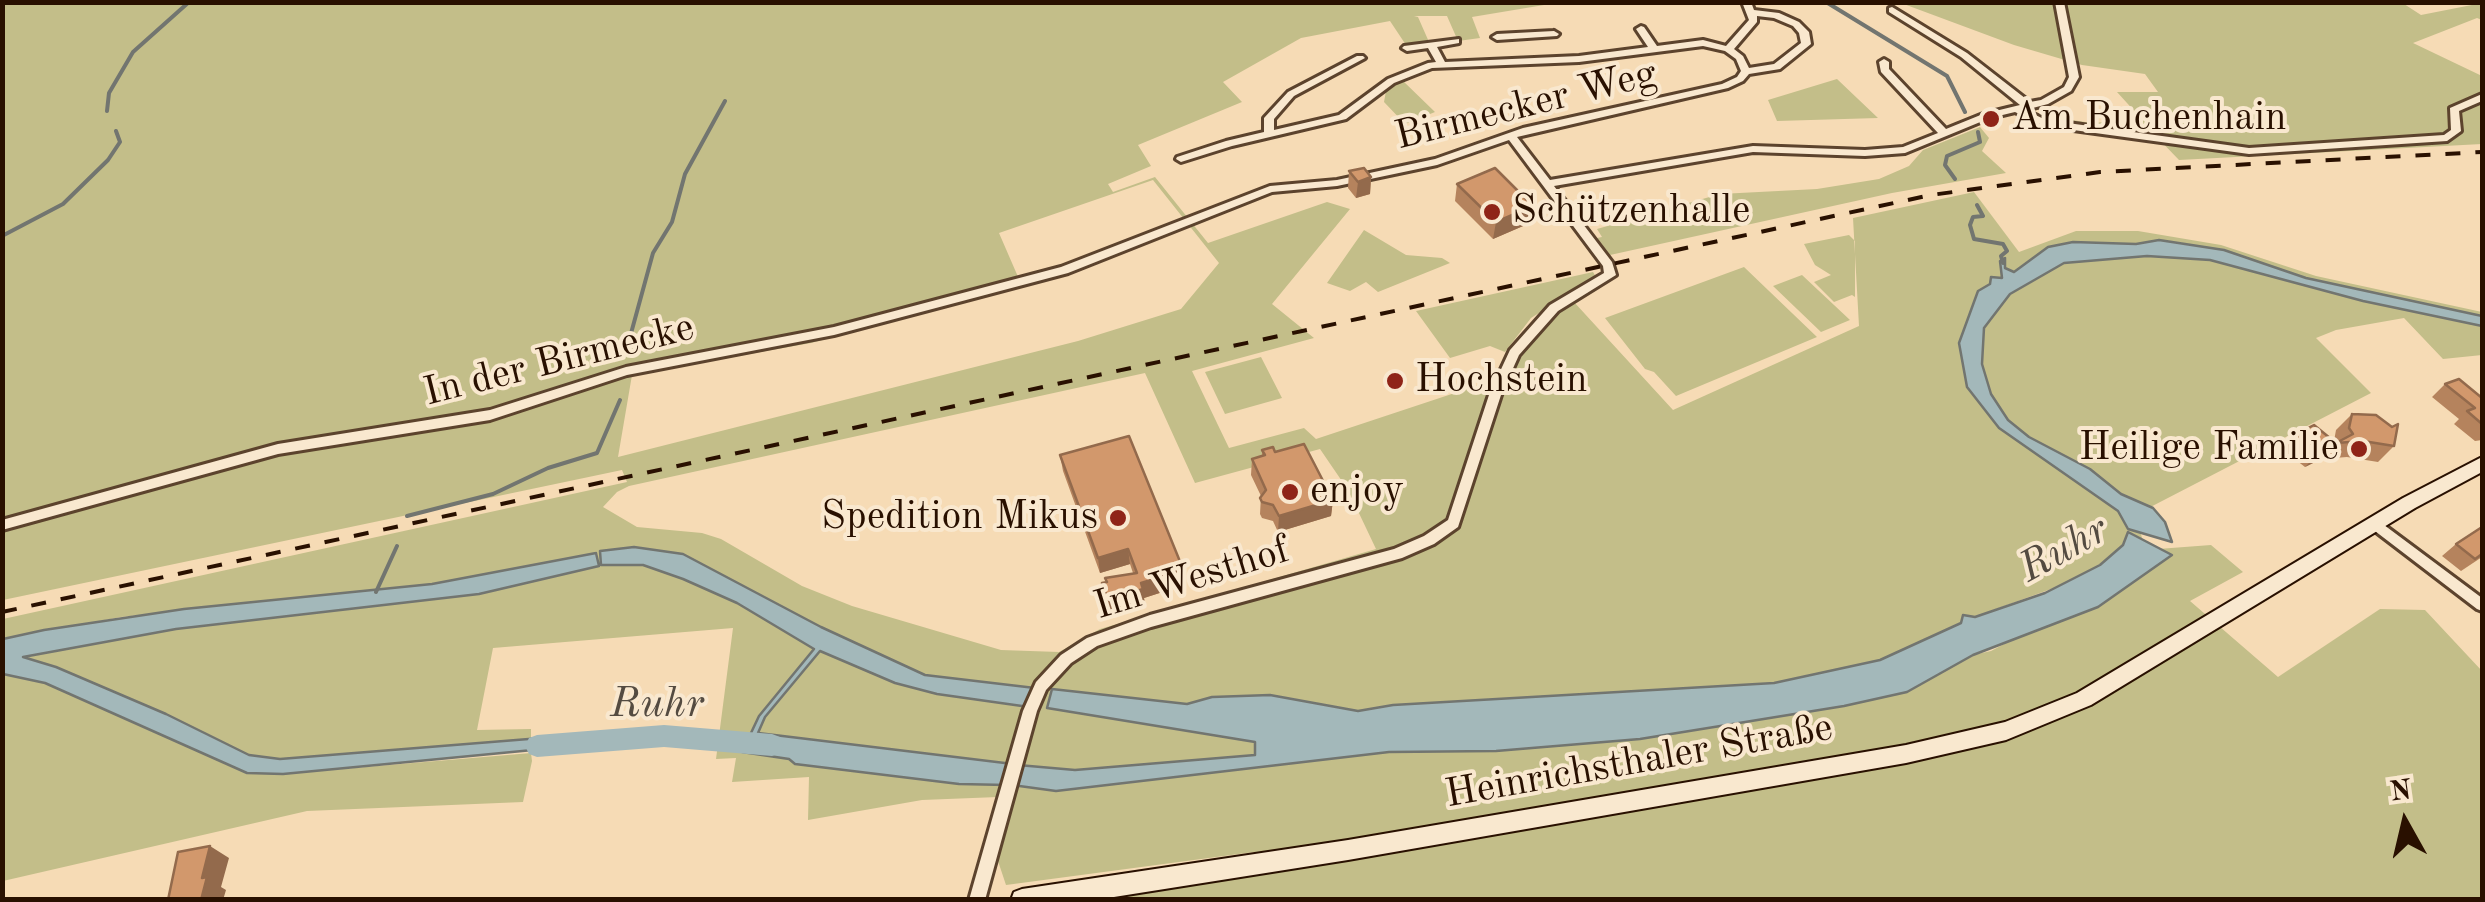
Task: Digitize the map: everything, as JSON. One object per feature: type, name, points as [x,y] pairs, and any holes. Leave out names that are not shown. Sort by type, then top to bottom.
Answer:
[{"type":"main road","name":"Heinrichsthaler Straße","points":[[1022,900],[1348,850],[1966,742],[2032,722],[2084,700],[2482,464]]},
{"type":"street","points":[[1728,49],[1751,27],[1754,13],[1746,2]]},
{"type":"street","points":[[1510,135],[1548,184],[1753,149],[1890,152],[1924,144],[2014,108],[2056,98],[2073,81],[2059,2]]},
{"type":"street","points":[[1892,10],[1964,54],[2027,106]]},
{"type":"street","name":"Birmecker Weg","points":[[1184,224],[1276,188],[1338,182],[1437,162],[1510,135],[1726,86],[1740,80],[1746,71],[1777,67],[1798,54],[1807,42],[1802,28],[1790,20],[1754,13]]},
{"type":"street","points":[[1641,30],[1653,48]]},
{"type":"street","points":[[1498,37],[1554,34]]},
{"type":"street","points":[[1530,36],[1543,62]]},
{"type":"street","points":[[1407,48],[1456,41]]},
{"type":"street","points":[[1180,160],[1268,133],[1342,117],[1403,74],[1442,64],[1543,62],[1703,44],[1728,49],[1740,58],[1746,71]]},
{"type":"street","points":[[1431,45],[1442,64]]},
{"type":"street","points":[[1268,133],[1270,118],[1292,94],[1360,58]]},
{"type":"street","points":[[1884,62],[1884,70],[1945,134]]},
{"type":"street","points":[[2014,108],[2044,123],[2250,150],[2447,138],[2456,131],[2454,110],[2482,97]]},
{"type":"street","name":"Im Westhof","points":[[977,900],[1030,711],[1041,686],[1073,654],[1114,632],[1211,602],[1397,554],[1447,528],[1461,508],[1491,408],[1514,353],[1554,308],[1610,276],[1608,265],[1548,184]]},
{"type":"street","name":"In der Birmecke","points":[[2,525],[278,449],[490,415],[626,371],[834,331],[1064,270],[1184,224]]},
{"type":"street","points":[[2376,524],[2482,605]]},
{"type":"shaded area","points":[[2401,2],[2421,15],[2482,3],[2482,20],[2477,18],[2413,43],[2482,76],[2482,95],[2449,113],[2450,135],[2244,149],[2181,139],[2242,152],[2446,139],[2458,134],[2458,111],[2482,100],[2482,144],[2179,160],[2152,132],[2058,122],[2058,118],[2092,123],[2120,121],[2137,114],[2117,92],[2158,92],[2145,74],[2082,65],[2014,45],[1901,3]]},
{"type":"shaded area","points":[[2,3],[1556,3],[1472,17],[1480,38],[1458,41],[1447,16],[1418,16],[1414,17],[1418,17],[1429,42],[1406,45],[1390,21],[1301,38],[1223,82],[1242,102],[1138,145],[1151,166],[1108,184],[1113,192],[1155,177],[1208,243],[1327,202],[1350,209],[1272,304],[1314,338],[1192,371],[1229,448],[1304,428],[1316,439],[1509,375],[1525,345],[1550,319],[1574,302],[1673,410],[1859,326],[1853,218],[1974,192],[2019,252],[2076,231],[2138,231],[2221,245],[2316,276],[2482,312],[2482,316],[2306,278],[2224,250],[2159,240],[2136,244],[2073,242],[2037,276],[2064,263],[2096,258],[2210,260],[2363,301],[2482,326],[2482,355],[2443,359],[2404,318],[2336,330],[2316,338],[2371,393],[2135,515],[2143,541],[2128,531],[2123,545],[2084,577],[1974,617],[1964,615],[1961,622],[1880,660],[1774,683],[1393,705],[1358,711],[1212,697],[1187,704],[1053,689],[1048,708],[1255,742],[1255,755],[1075,770],[1019,765],[1056,791],[1389,752],[1496,751],[1640,739],[1844,706],[1907,692],[1973,655],[1991,651],[2172,555],[2158,549],[2211,545],[2243,572],[2190,601],[2278,677],[2380,609],[2425,610],[2482,671],[2482,899],[1087,899],[1258,875],[1254,852],[1006,885],[998,861],[1017,757],[998,797],[922,800],[808,820],[809,777],[732,782],[736,758],[716,759],[733,628],[493,648],[477,730],[531,729],[531,739],[280,759],[249,755],[57,667],[20,657],[176,629],[479,594],[599,566],[597,553],[432,584],[121,617],[3,639],[3,619],[627,482],[622,470],[3,600]],"holes":[[[1153,180],[1219,263],[1181,309],[1078,341],[618,457],[632,375],[811,343],[1022,286],[999,233]],[[1145,373],[1195,483],[1320,449],[1348,490],[1376,549],[1100,629],[1059,652],[1001,650],[852,606],[802,586],[721,539],[702,533],[637,527],[603,507],[629,486]]]},
{"type":"shaded area","points":[[1401,79],[1435,112],[1405,124],[1384,102],[1386,91]]},
{"type":"shaded area","points":[[1837,79],[1878,118],[1777,121],[1768,100]]},
{"type":"shaded area","points":[[1980,127],[1989,138],[1982,151],[2006,173],[1892,193],[1610,255],[1597,238],[1602,237],[1597,229],[1720,194],[1817,189],[1879,179],[1909,166],[1923,150]]},
{"type":"shaded area","points":[[1364,230],[1406,255],[1442,258],[1450,263],[1378,292],[1366,282],[1350,291],[1327,283]]},
{"type":"shaded area","points":[[1849,235],[1855,241],[1855,297],[1834,302],[1814,282],[1831,275],[1815,265],[1804,244]]},
{"type":"shaded area","points":[[2159,240],[2224,250],[2306,278],[2482,316],[2482,326],[2363,301],[2210,260],[2147,256],[2064,263],[2010,294],[1984,328],[1982,364],[1991,394],[2008,420],[2029,437],[2090,469],[2121,494],[2153,508],[2165,522],[2172,542],[2128,529],[2118,511],[1999,428],[1967,387],[1959,343],[1978,291],[1990,284],[1991,277],[2002,278],[2000,261],[2005,258],[2005,268],[2014,272],[2048,247],[2073,242],[2136,244]]},
{"type":"shaded area","points":[[1744,267],[1817,337],[1676,396],[1654,372],[1645,369],[1605,318]]},
{"type":"shaded area","points":[[1593,272],[1596,277],[1531,318],[1505,352],[1490,346],[1450,358],[1416,311]]},
{"type":"shaded area","points":[[1802,275],[1850,320],[1821,332],[1773,286]]},
{"type":"shaded area","points":[[1261,357],[1282,398],[1225,414],[1205,372]]},
{"type":"shaded area","points":[[2128,532],[2172,555],[2098,607],[1973,655],[1907,692],[1640,739],[1496,751],[1389,752],[1056,791],[1012,785],[1018,765],[1075,770],[1255,755],[1255,742],[1047,708],[1052,689],[1187,704],[1212,697],[1270,695],[1358,711],[1393,705],[1774,683],[1880,660],[1961,623],[1963,615],[1975,617],[2045,593],[2100,565],[2123,545]]},
{"type":"shaded area","points":[[634,547],[683,554],[821,627],[925,675],[1035,688],[1029,707],[937,694],[895,683],[820,651],[765,717],[758,733],[1013,764],[1007,785],[959,784],[795,764],[789,759],[742,752],[759,716],[814,649],[737,603],[683,579],[643,565],[601,565],[600,551]]},
{"type":"shaded area","points":[[596,553],[599,566],[479,594],[176,629],[23,657],[166,714],[249,755],[280,759],[566,736],[564,747],[283,774],[247,773],[45,683],[3,674],[3,639],[44,630],[184,609],[432,584]]},
{"type":"shaded area","points":[[2,674],[45,683],[247,773],[283,774],[531,753],[532,761],[523,802],[307,811],[3,881]]},
{"type":"building","points":[[1364,168],[1371,177],[1358,182],[1349,171]]},
{"type":"building","points":[[1495,168],[1533,206],[1496,222],[1457,184]]},
{"type":"building","points":[[2459,379],[2482,398],[2482,424],[2467,411],[2475,408],[2445,384]]},
{"type":"building","points":[[2352,414],[2376,415],[2392,427],[2398,424],[2394,446],[2363,441],[2336,443],[2353,434],[2349,428]]},
{"type":"building","points":[[2314,425],[2336,443],[2321,451],[2298,433]]},
{"type":"building","name":"Spedition Mikus","points":[[1129,436],[1181,564],[1171,567],[1174,573],[1141,583],[1143,589],[1108,600],[1102,583],[1107,582],[1105,578],[1137,573],[1128,549],[1098,558],[1060,455]]},
{"type":"building","name":"enjoy","points":[[1304,444],[1333,500],[1279,516],[1273,505],[1260,498],[1266,490],[1252,459],[1265,455],[1262,450],[1273,447],[1275,452]]},
{"type":"building","points":[[2482,527],[2482,554],[2475,559],[2456,544]]},
{"type":"building","points":[[210,846],[201,900],[168,900],[178,852]]},
{"type":"waterway","points":[[107,111],[109,93],[133,52],[189,2]]},
{"type":"waterway","points":[[1826,2],[1947,76],[1965,112]]},
{"type":"waterway","points":[[627,348],[653,253],[672,222],[685,174],[725,101]]},
{"type":"waterway","points":[[2,236],[63,204],[108,160],[120,142],[116,131]]},
{"type":"waterway","points":[[1955,179],[1945,165],[1947,156],[1980,142],[1978,132]]},
{"type":"waterway","points":[[1977,205],[1983,216],[1973,217],[1970,225],[1974,239],[2003,244],[2007,251],[2001,256],[2003,263]]},
{"type":"waterway","points":[[407,516],[493,494],[548,468],[597,453],[620,400]]},
{"type":"waterway","points":[[376,592],[397,546]]},
{"type":"waterway","name":"Ruhr","points":[[537,746],[664,736],[772,745]]},
{"type":"railway","points":[[2,612],[1931,195],[2100,172],[2482,152]]},
{"type":"place","name":"Am Buchenhain","points":[[1991,119]]},
{"type":"place","name":"Schützenhalle","points":[[1492,212]]},
{"type":"place","name":"Hochstein","points":[[1395,381]]},
{"type":"place","name":"Heilige Familie","points":[[2359,449]]},
{"type":"place","name":"enjoy","points":[[1290,492]]},
{"type":"place","name":"Spedition Mikus","points":[[1118,518]]}]
